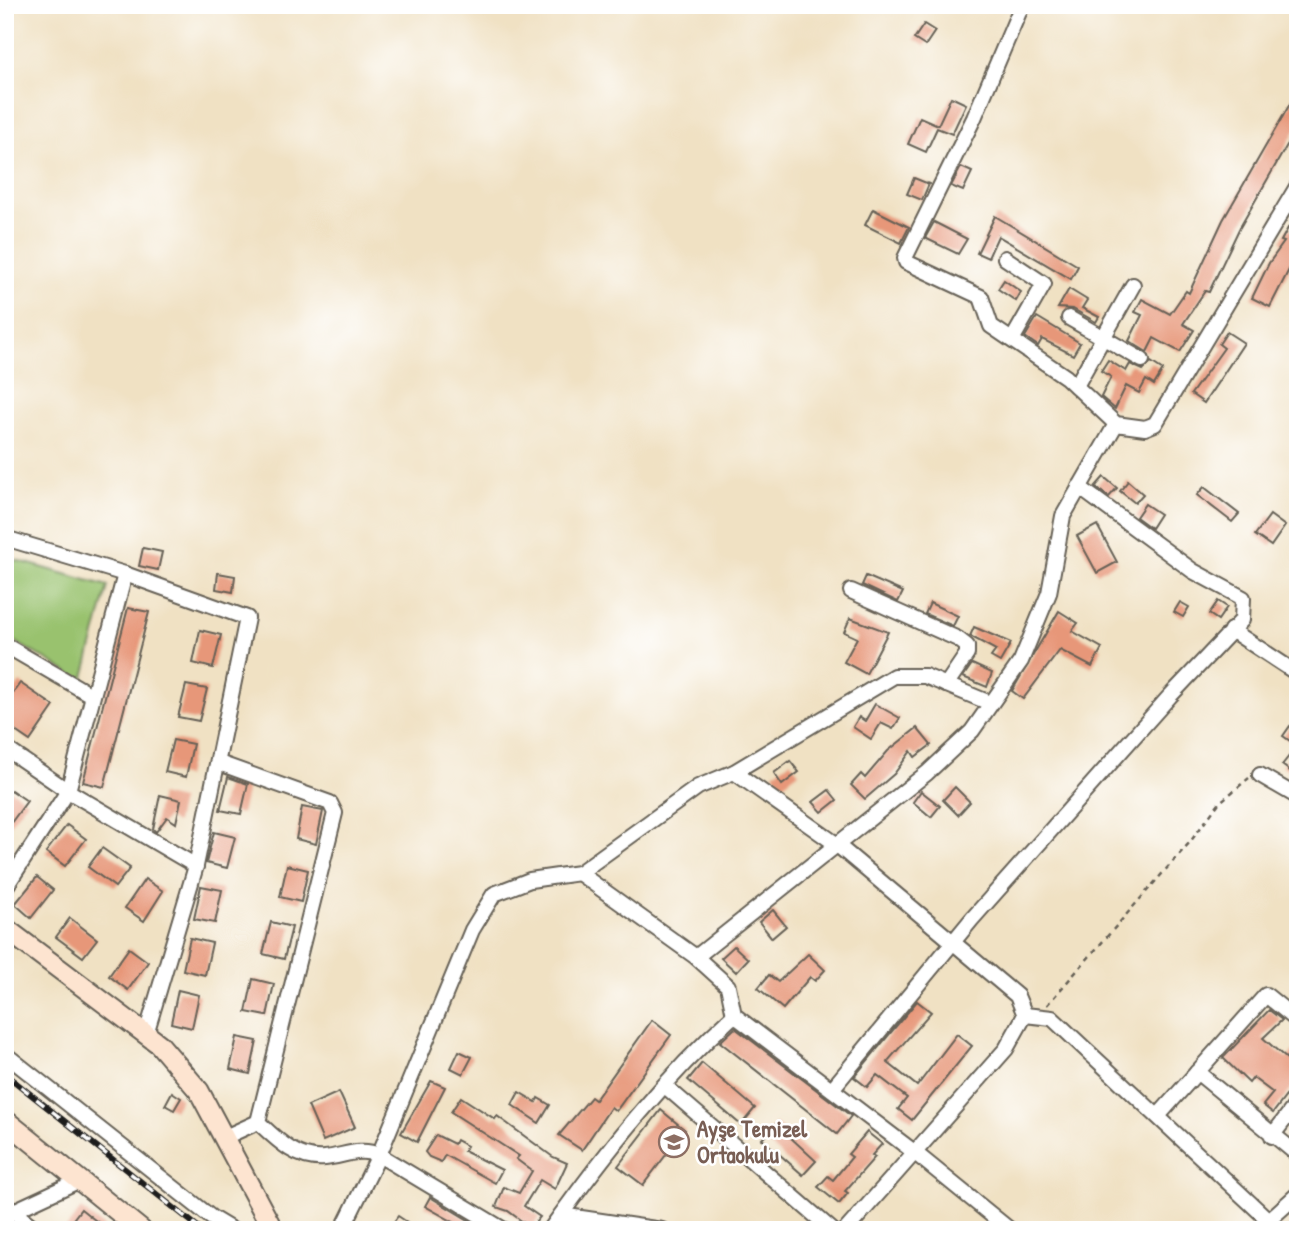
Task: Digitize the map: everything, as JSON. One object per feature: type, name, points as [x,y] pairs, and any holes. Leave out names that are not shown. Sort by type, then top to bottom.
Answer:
[{"type":"street","points":[[1022,5],[974,118],[905,258],[906,262],[981,298],[991,326],[1076,386],[1116,424],[1145,428],[1155,424],[1298,185]]},
{"type":"street","points":[[1005,258],[1044,284],[1012,340]]},
{"type":"street","points":[[1076,386],[1133,285]]},
{"type":"street","points":[[1069,318],[1142,360]]},
{"type":"street","points":[[696,957],[927,774],[972,731],[1021,661],[1049,593],[1063,516],[1116,424]]},
{"type":"street","points":[[832,1089],[1009,878],[1241,621],[1243,598],[1193,571],[1079,487]]},
{"type":"street","points":[[5,538],[125,574],[247,618],[196,866],[146,1034]]},
{"type":"street","points":[[5,888],[68,790],[125,574]]},
{"type":"street","points":[[851,592],[958,639],[967,646],[967,654],[946,685]]},
{"type":"street","points":[[1231,630],[1298,674]]},
{"type":"street","points":[[5,645],[91,695]]},
{"type":"street","points":[[346,1228],[472,930],[494,894],[530,880],[579,873],[698,787],[734,772],[894,676],[925,676],[990,703]]},
{"type":"street","points":[[5,748],[68,790],[196,866]]},
{"type":"street","points":[[219,763],[330,803],[335,813],[258,1122]]},
{"type":"street","points":[[734,772],[836,844],[953,945],[1017,996],[1025,1015]]},
{"type":"street","points":[[1260,775],[1298,797]]},
{"type":"street","points":[[579,873],[696,957],[729,986],[734,1015],[914,1152],[1010,1230]]},
{"type":"street","points":[[5,928],[146,1034],[199,1091],[272,1230]]},
{"type":"street","points":[[1157,1116],[1266,995],[1298,1021]]},
{"type":"street","points":[[550,1230],[595,1167],[695,1051],[734,1015]]},
{"type":"street","points":[[1025,1015],[1052,1018],[1157,1116],[1268,1226],[1298,1194]]},
{"type":"street","points":[[846,1230],[1006,1049],[1025,1015]]},
{"type":"street","points":[[5,1054],[212,1218],[232,1230]]},
{"type":"street","points":[[1196,1072],[1298,1155]]},
{"type":"street","points":[[665,1086],[832,1230]]},
{"type":"street","points":[[1272,1136],[1298,1102]]},
{"type":"street","points":[[5,1120],[141,1230]]},
{"type":"street","points":[[225,1137],[258,1122]]},
{"type":"street","points":[[258,1122],[285,1147],[311,1157],[323,1159],[368,1151],[379,1155],[503,1230]]},
{"type":"street","points":[[8,1211],[78,1181]]},
{"type":"street","points":[[8,1211],[37,1230]]},
{"type":"street","points":[[561,1215],[662,1230]]},
{"type":"path","points":[[1025,1015],[1046,1006],[1191,842],[1219,803],[1242,781],[1260,775]]},
{"type":"green space","points":[[5,557],[108,586],[83,681],[5,636]]},
{"type":"building","points":[[924,24],[935,31],[925,46],[914,39]]},
{"type":"building","points":[[1298,90],[1298,126],[1239,229],[1209,292],[1205,291],[1183,324],[1194,330],[1180,352],[1154,338],[1147,352],[1129,341],[1142,315],[1135,312],[1142,299],[1170,314],[1186,291],[1189,293],[1223,220]]},
{"type":"building","points":[[951,97],[966,104],[952,134],[937,128],[926,152],[908,144],[920,117],[938,125]]},
{"type":"building","points":[[961,167],[972,172],[963,191],[951,186]]},
{"type":"building","points":[[914,178],[929,184],[922,200],[907,194]]},
{"type":"building","points":[[873,209],[909,227],[901,243],[865,225]]},
{"type":"building","points":[[995,216],[1078,266],[1071,279],[998,236],[988,258],[977,253]]},
{"type":"building","points":[[1298,219],[1298,252],[1270,307],[1252,298],[1269,263],[1284,242],[1281,241],[1288,228],[1291,230]]},
{"type":"building","points":[[934,222],[967,239],[958,254],[925,238]]},
{"type":"building","points":[[1004,280],[1021,292],[1016,301],[998,289]]},
{"type":"building","points":[[1069,289],[1087,300],[1082,308],[1099,317],[1096,322],[1073,309],[1058,308]]},
{"type":"building","points":[[1037,317],[1080,343],[1073,355],[1042,339],[1038,346],[1025,337]]},
{"type":"building","points":[[1227,332],[1244,343],[1204,403],[1191,394],[1224,348],[1219,344]]},
{"type":"building","points":[[1108,360],[1126,371],[1130,364],[1143,370],[1151,362],[1163,370],[1154,385],[1146,380],[1139,393],[1126,386],[1115,409],[1101,397],[1111,377],[1101,371]]},
{"type":"building","points":[[1104,477],[1117,488],[1109,497],[1095,487]]},
{"type":"building","points":[[1128,481],[1143,494],[1135,503],[1120,491]]},
{"type":"building","points":[[1204,487],[1239,514],[1232,522],[1197,495]]},
{"type":"building","points":[[1145,504],[1160,514],[1151,528],[1136,517]]},
{"type":"building","points":[[1270,515],[1285,526],[1271,546],[1255,535]]},
{"type":"building","points":[[1097,525],[1117,562],[1097,573],[1077,536]]},
{"type":"building","points":[[143,548],[162,552],[158,570],[139,566]]},
{"type":"building","points":[[218,573],[235,576],[233,592],[216,589]]},
{"type":"building","points":[[866,576],[903,592],[898,602],[862,585]]},
{"type":"building","points":[[1218,601],[1227,607],[1218,620],[1209,614]]},
{"type":"building","points":[[1180,602],[1189,607],[1183,617],[1174,612]]},
{"type":"building","points":[[930,603],[958,616],[953,626],[925,614]]},
{"type":"building","points":[[128,608],[149,612],[104,787],[83,782]]},
{"type":"building","points":[[1059,611],[1078,623],[1072,631],[1102,648],[1092,667],[1060,650],[1023,699],[1012,691]]},
{"type":"building","points":[[850,618],[888,632],[866,674],[844,662],[857,638],[844,632]]},
{"type":"building","points":[[974,627],[1011,643],[1000,662],[991,657],[996,650],[970,636]]},
{"type":"building","points":[[200,630],[221,635],[213,668],[193,663]]},
{"type":"building","points":[[972,664],[992,673],[987,687],[963,677]]},
{"type":"building","points":[[20,683],[54,706],[30,741],[5,724],[5,704]]},
{"type":"building","points":[[186,685],[207,689],[199,721],[178,717]]},
{"type":"building","points":[[875,704],[900,718],[893,729],[881,723],[871,739],[853,727],[859,717],[865,721]]},
{"type":"building","points":[[1290,726],[1298,732],[1298,761],[1290,771],[1282,765],[1297,746],[1283,736]]},
{"type":"building","points":[[917,728],[931,745],[915,757],[911,751],[894,774],[865,799],[851,785],[861,774],[865,778],[888,751]]},
{"type":"building","points":[[173,740],[193,744],[186,777],[165,772]]},
{"type":"building","points":[[790,761],[799,772],[782,785],[774,773]]},
{"type":"building","points":[[228,777],[248,784],[241,814],[220,810]]},
{"type":"building","points":[[955,787],[970,802],[958,815],[943,800]]},
{"type":"building","points":[[11,790],[27,801],[5,831],[5,798]]},
{"type":"building","points":[[829,790],[837,800],[822,812],[813,802]]},
{"type":"building","points":[[921,791],[940,806],[931,817],[913,802]]},
{"type":"building","points":[[160,795],[181,800],[176,823],[167,817],[156,832],[153,829]]},
{"type":"building","points":[[302,807],[323,811],[316,844],[296,839]]},
{"type":"building","points":[[67,825],[86,839],[65,866],[46,852]]},
{"type":"building","points":[[214,832],[235,837],[227,868],[206,863]]},
{"type":"building","points":[[102,848],[130,868],[115,887],[88,867]]},
{"type":"building","points":[[287,865],[308,870],[301,902],[280,897]]},
{"type":"building","points":[[37,877],[53,890],[31,918],[15,904]]},
{"type":"building","points":[[145,879],[163,891],[144,921],[125,908]]},
{"type":"building","points":[[201,886],[222,890],[215,923],[194,919]]},
{"type":"building","points":[[773,910],[786,926],[772,938],[759,922]]},
{"type":"building","points":[[70,918],[97,939],[83,957],[56,937]]},
{"type":"building","points":[[271,922],[292,927],[284,959],[263,954]]},
{"type":"building","points":[[190,938],[212,943],[205,975],[183,970]]},
{"type":"building","points":[[734,946],[748,959],[736,972],[721,958]]},
{"type":"building","points":[[129,948],[148,962],[128,990],[109,976]]},
{"type":"building","points":[[808,954],[825,970],[815,981],[810,977],[783,1009],[758,988],[769,975],[778,982]]},
{"type":"building","points":[[253,979],[274,984],[267,1016],[246,1012]]},
{"type":"building","points":[[178,990],[199,995],[192,1028],[171,1023]]},
{"type":"building","points":[[917,1001],[931,1012],[887,1062],[917,1086],[957,1034],[972,1046],[912,1120],[898,1109],[907,1098],[877,1075],[867,1087],[854,1077]]},
{"type":"building","points":[[1269,1010],[1282,1020],[1263,1038],[1287,1059],[1298,1045],[1298,1080],[1273,1113],[1263,1105],[1273,1093],[1253,1078],[1249,1083],[1223,1058]]},
{"type":"building","points":[[652,1020],[671,1035],[616,1111],[611,1107],[582,1150],[559,1135],[591,1097],[595,1100]]},
{"type":"building","points":[[735,1028],[851,1116],[837,1134],[720,1042]]},
{"type":"building","points":[[237,1037],[257,1041],[250,1074],[230,1069]]},
{"type":"building","points":[[459,1051],[472,1057],[463,1074],[451,1068]]},
{"type":"building","points":[[702,1063],[755,1108],[741,1125],[688,1080]]},
{"type":"building","points":[[431,1081],[445,1087],[417,1142],[401,1133]]},
{"type":"building","points":[[172,1092],[181,1098],[174,1110],[165,1105]]},
{"type":"building","points":[[339,1092],[355,1127],[323,1141],[308,1106]]},
{"type":"building","points":[[519,1092],[536,1102],[538,1098],[550,1105],[539,1123],[512,1105]]},
{"type":"building","points":[[461,1097],[495,1119],[497,1116],[553,1157],[567,1163],[555,1189],[540,1180],[524,1206],[540,1217],[531,1228],[508,1211],[496,1207],[504,1187],[519,1193],[532,1171],[516,1159],[519,1156],[451,1112]]},
{"type":"building","points":[[661,1110],[685,1130],[643,1185],[618,1166]]},
{"type":"building","points":[[776,1124],[816,1161],[803,1175],[762,1139]]},
{"type":"building","points":[[867,1132],[882,1144],[872,1155],[875,1157],[845,1191],[848,1193],[839,1204],[818,1187],[828,1176],[833,1180],[852,1157],[848,1154]]},
{"type":"building","points":[[436,1135],[454,1144],[456,1140],[467,1146],[464,1151],[502,1170],[495,1183],[445,1155],[441,1162],[429,1157],[425,1152]]},
{"type":"building","points":[[430,1197],[485,1230],[468,1230],[425,1206]]},
{"type":"building","points":[[81,1209],[91,1217],[108,1230],[65,1230]]},
{"type":"building","points":[[398,1216],[410,1224],[406,1230],[388,1230]]},
{"type":"railway","points":[[5,1074],[202,1230]]},
{"type":"place","name":"Ayşe Temizel Ortaokulu","points":[[674,1142]]}]
